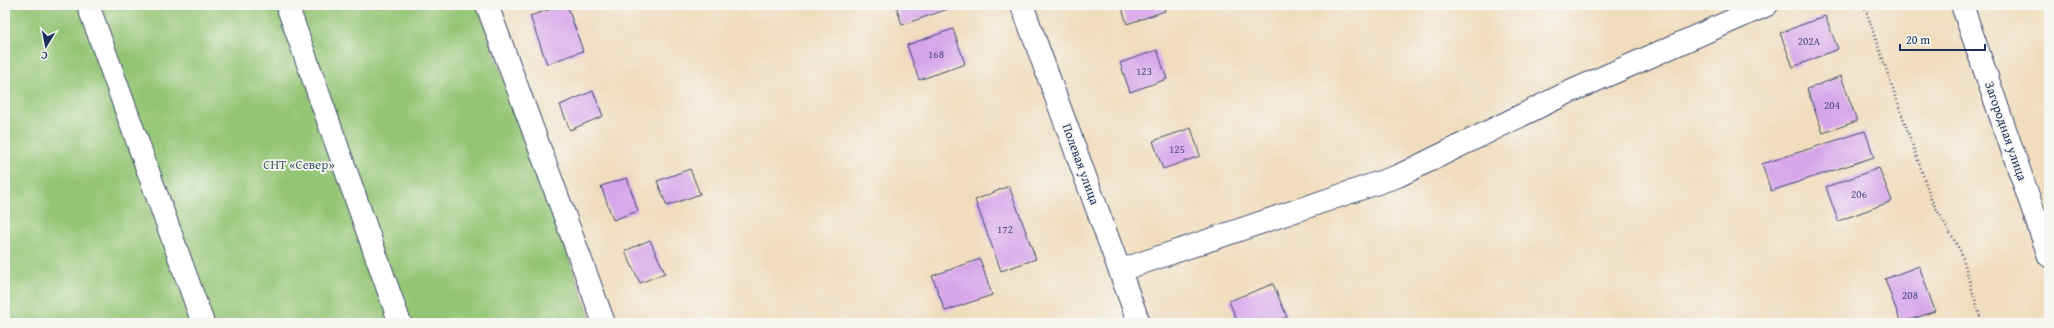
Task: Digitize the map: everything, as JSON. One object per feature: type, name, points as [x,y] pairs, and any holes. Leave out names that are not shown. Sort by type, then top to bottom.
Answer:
[{"type":"street","points":[[88,5],[203,323]]},
{"type":"street","points":[[287,5],[400,323]]},
{"type":"street","points":[[487,5],[604,323]]},
{"type":"street","name":"Полевая улица","points":[[1022,5],[1121,270],[1139,323]]},
{"type":"street","points":[[1121,270],[1398,176],[1565,94],[1767,5]]},
{"type":"street","name":"Загородная улица","points":[[1962,5],[2049,256]]},
{"type":"path","points":[[1864,5],[1932,201],[1961,252],[1982,323]]},
{"type":"green space","name":"СНТ «Север»","points":[[5,5],[477,5],[592,323],[5,323]]},
{"type":"building","points":[[567,5],[583,51],[547,64],[530,16]]},
{"type":"building","points":[[896,5],[947,5],[948,9],[902,25]]},
{"type":"building","points":[[1121,5],[1163,5],[1165,11],[1127,24]]},
{"type":"building","points":[[1825,16],[1838,49],[1793,67],[1780,33]]},
{"type":"building","points":[[953,29],[965,64],[919,80],[907,45]]},
{"type":"building","points":[[1157,50],[1167,79],[1130,92],[1120,63]]},
{"type":"building","points":[[1841,76],[1857,121],[1823,133],[1807,89]]},
{"type":"building","points":[[593,91],[603,116],[570,130],[560,105]]},
{"type":"building","points":[[1191,128],[1200,156],[1163,169],[1153,141]]},
{"type":"building","points":[[1865,131],[1874,157],[1771,191],[1762,164]]},
{"type":"building","points":[[1879,168],[1892,201],[1838,221],[1826,187]]},
{"type":"building","points":[[690,169],[700,194],[667,206],[657,181]]},
{"type":"building","points":[[627,178],[638,211],[613,220],[601,186]]},
{"type":"building","points":[[1009,186],[1036,259],[1001,271],[975,200]]},
{"type":"building","points":[[650,240],[665,273],[640,283],[625,251]]},
{"type":"building","points":[[980,259],[992,295],[945,311],[932,276]]},
{"type":"building","points":[[1919,266],[1935,311],[1901,323],[1885,279]]},
{"type":"building","points":[[1273,284],[1287,317],[1272,323],[1238,323],[1229,301]]}]
